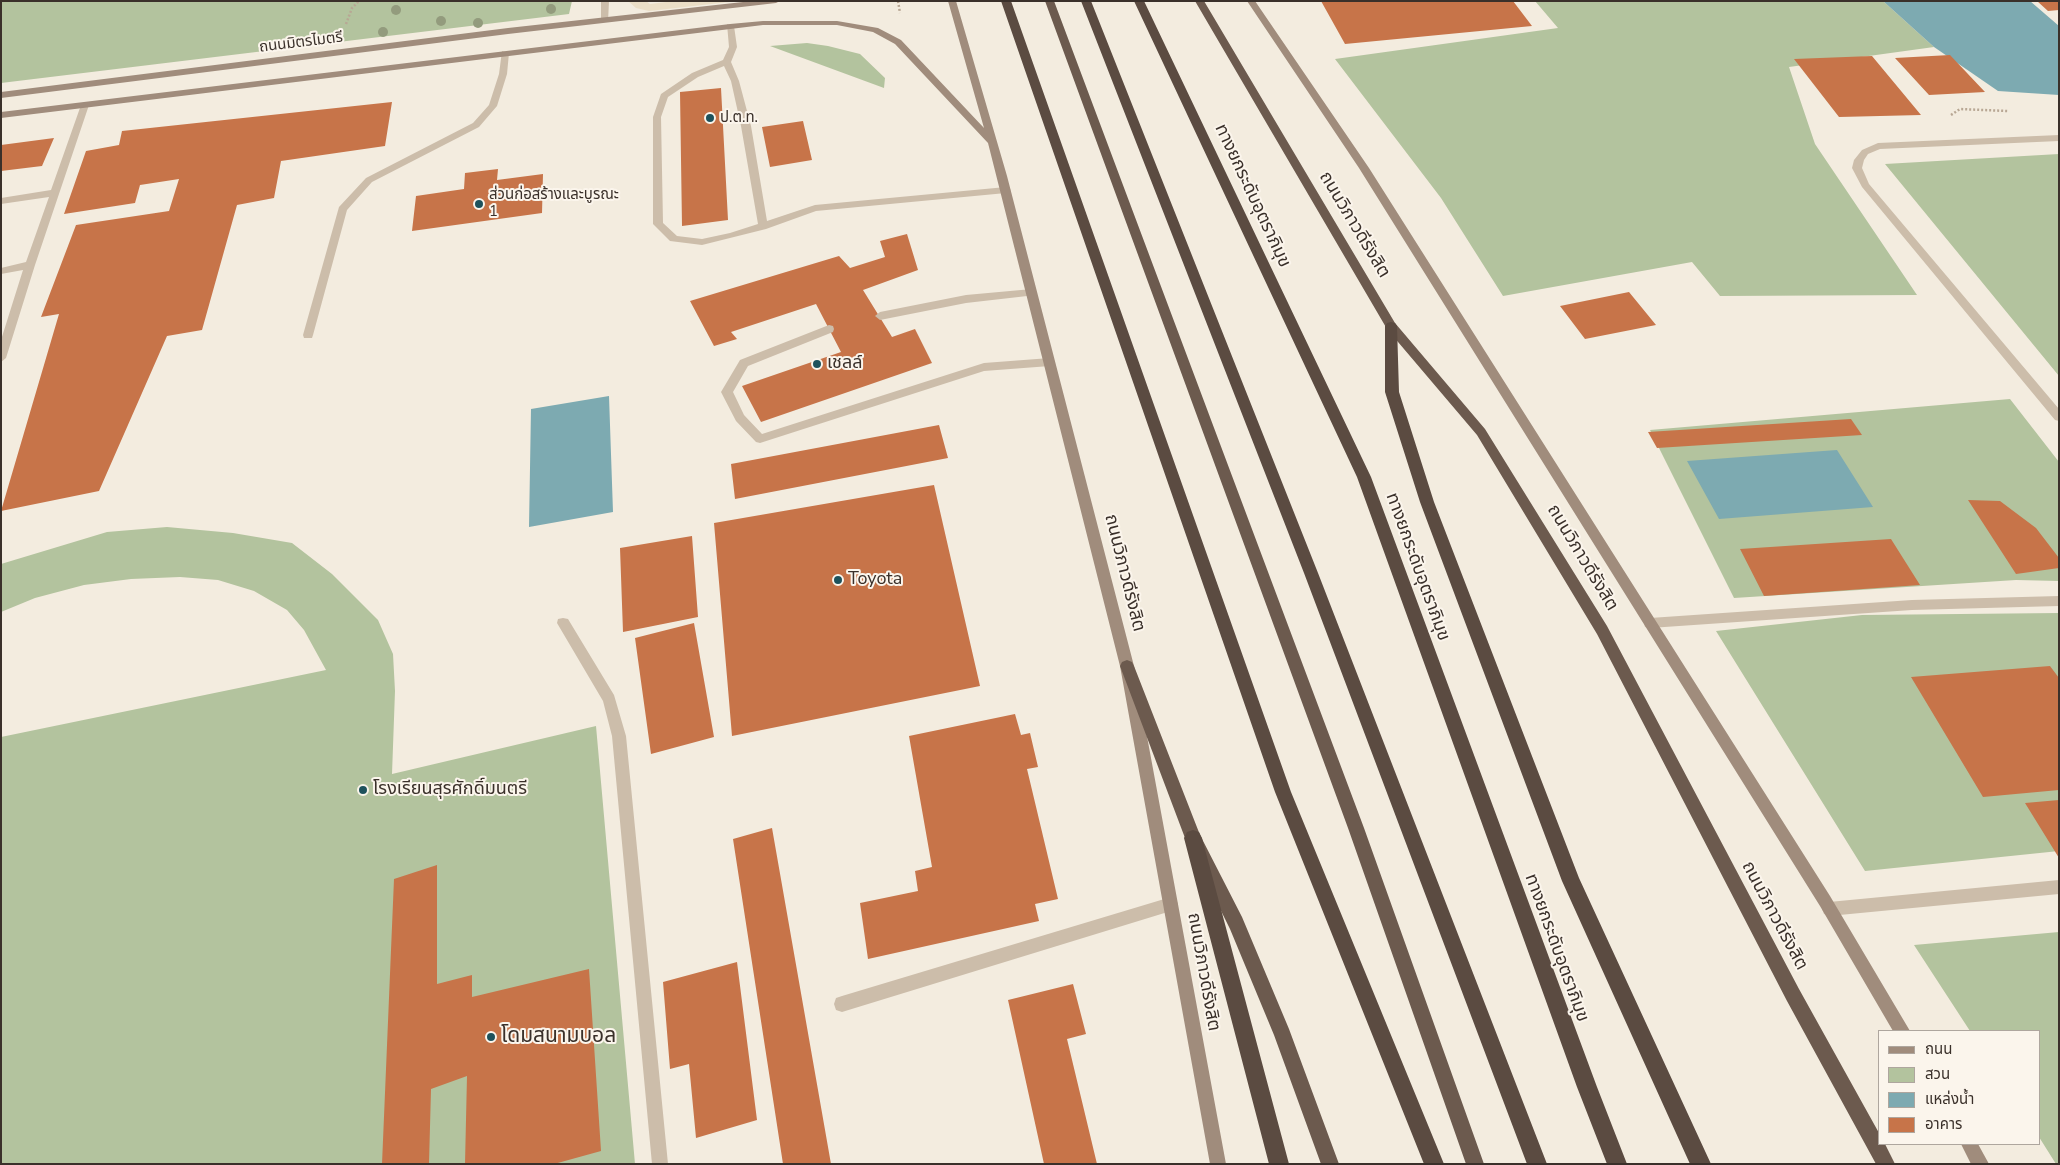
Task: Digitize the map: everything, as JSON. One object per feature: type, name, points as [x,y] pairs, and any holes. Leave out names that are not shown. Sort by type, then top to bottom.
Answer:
[{"type":"highway","points":[[1006,1],[1283,792],[1434,1164]]},
{"type":"highway","points":[[1049,1],[1356,828],[1475,1164]]},
{"type":"highway","points":[[1086,1],[1311,573],[1537,1164]]},
{"type":"highway","name":"ทางยกระดับอุตราภิมุข","points":[[1140,1],[1364,477],[1587,1087],[1617,1164]]},
{"type":"highway","name":"ถนนวิภาวดีรังสิต","points":[[1199,1],[1391,326],[1481,432],[1602,630],[1793,995],[1886,1164]]},
{"type":"highway","points":[[1391,326],[1392,392],[1426,502],[1571,882],[1701,1164]]},
{"type":"highway","points":[[1128,666],[1194,838],[1247,949],[1283,1035],[1330,1164]]},
{"type":"highway","points":[[1194,838],[1279,1164]]},
{"type":"main road","name":"ถนนมิตรไมตรี","points":[[1,94],[605,20],[776,1]]},
{"type":"main road","name":"ถนนวิภาวดีรังสิต","points":[[952,1],[994,144],[1128,666],[1218,1164]]},
{"type":"main road","name":"ถนนวิภาวดีรังสิต","points":[[1251,1],[1369,177],[1829,909],[1901,1030]]},
{"type":"main road","points":[[605,20],[605,40]]},
{"type":"main road","points":[[1,116],[730,26],[772,23],[837,23],[875,30],[898,42],[994,144]]},
{"type":"main road","points":[[1970,1145],[1981,1164]]},
{"type":"street","points":[[605,1],[605,20]]},
{"type":"street","points":[[730,26],[734,47],[726,62],[695,75],[664,96],[657,117],[658,224],[674,239],[702,242],[732,236],[815,208],[1006,190]]},
{"type":"street","points":[[308,335],[342,209],[369,180],[476,124],[493,106],[503,74],[505,53]]},
{"type":"street","points":[[726,62],[735,81],[746,126],[763,227]]},
{"type":"street","points":[[1,358],[54,193],[85,105]]},
{"type":"street","points":[[2059,138],[1878,146],[1865,152],[1859,160],[1857,168],[1865,185],[2059,417]]},
{"type":"street","points":[[1,201],[54,193]]},
{"type":"street","points":[[1,271],[30,266]]},
{"type":"street","points":[[880,316],[966,299],[1032,293]]},
{"type":"street","points":[[829,329],[744,364],[728,392],[740,418],[760,439],[984,367],[1050,362]]},
{"type":"street","points":[[1650,624],[1912,605],[2059,601]]},
{"type":"street","points":[[563,623],[609,699],[619,736],[660,1164]]},
{"type":"street","points":[[1829,909],[2059,887]]},
{"type":"street","points":[[842,1004],[1171,904]]},
{"type":"path","points":[[346,25],[352,8],[358,1]]},
{"type":"path","points":[[898,1],[900,13]]},
{"type":"green space","points":[[1,1],[572,1],[569,14],[1,83]]},
{"type":"green space","points":[[1535,1],[1883,1],[1934,47],[1789,67],[1815,144],[1917,295],[1720,296],[1692,262],[1503,296],[1441,198],[1335,59],[1558,28]]},
{"type":"green space","points":[[807,43],[860,54],[885,78],[884,88],[770,46]]},
{"type":"green space","points":[[2059,154],[2059,376],[1885,164]]},
{"type":"green space","points":[[2010,399],[2059,462],[2059,581],[2016,580],[1734,598],[1650,430]]},
{"type":"green space","points":[[167,527],[233,533],[292,543],[332,574],[378,620],[393,654],[395,691],[392,774],[596,726],[635,1164],[1,1164],[1,737],[326,670],[304,630],[287,610],[254,591],[218,580],[180,577],[131,579],[84,585],[35,598],[1,612],[1,564],[107,532]]},
{"type":"green space","points":[[2059,613],[2059,851],[1865,871],[1716,631],[1862,615]]},
{"type":"green space","points":[[2059,932],[2059,1164],[2056,1164],[2040,1139],[2040,1030],[1969,1030],[1914,945]]},
{"type":"shaded area","points":[[628,1],[646,1],[650,4],[674,1],[738,1],[649,11],[636,8]]},
{"type":"water","points":[[1883,1],[2030,1],[2059,26],[2059,95],[1998,91],[1934,47]]},
{"type":"water","points":[[609,396],[613,512],[529,527],[531,409]]},
{"type":"water","points":[[1837,450],[1873,507],[1719,519],[1687,461]]},
{"type":"building","points":[[1321,1],[1513,1],[1532,26],[1345,44]]},
{"type":"building","points":[[2037,1],[2059,1],[2059,10],[2048,11]]},
{"type":"building","points":[[1950,55],[1985,92],[1929,95],[1895,58]]},
{"type":"building","points":[[1872,56],[1921,115],[1839,117],[1794,59]]},
{"type":"building","points":[[721,88],[728,220],[682,226],[680,92]]},
{"type":"building","points":[[392,102],[385,146],[281,161],[274,198],[237,205],[202,330],[167,336],[99,491],[1,511],[59,314],[41,317],[76,225],[169,211],[179,179],[140,185],[135,203],[64,214],[86,151],[119,145],[122,131]]},
{"type":"building","points":[[803,121],[812,160],[770,167],[762,127]]},
{"type":"building","points":[[54,138],[42,166],[1,171],[1,145]]},
{"type":"building","name":"ส่วนก่อสร้างและบูรณะ 1","points":[[498,169],[497,180],[543,174],[542,213],[412,231],[416,196],[464,189],[465,173]]},
{"type":"building","points":[[907,234],[918,270],[863,290],[892,337],[915,329],[932,363],[761,422],[742,386],[841,352],[816,304],[731,332],[737,339],[714,346],[690,301],[839,256],[850,268],[885,257],[880,241]]},
{"type":"building","points":[[1629,292],[1656,325],[1585,339],[1560,306]]},
{"type":"building","points":[[1851,419],[1862,435],[1657,448],[1648,432]]},
{"type":"building","points":[[939,425],[948,458],[735,499],[731,464]]},
{"type":"building","name":"Toyota","points":[[934,485],[980,686],[732,736],[714,523]]},
{"type":"building","points":[[1968,500],[2000,501],[2036,528],[2059,558],[2059,568],[2016,574]]},
{"type":"building","points":[[692,536],[698,617],[623,632],[620,548]]},
{"type":"building","points":[[1891,539],[1920,585],[1764,596],[1740,549]]},
{"type":"building","points":[[694,623],[714,737],[651,754],[635,638]]},
{"type":"building","points":[[2050,666],[2059,678],[2059,790],[1983,797],[1911,677]]},
{"type":"building","points":[[1015,714],[1021,735],[1030,733],[1038,767],[1027,769],[1058,899],[1035,904],[1039,921],[868,959],[860,903],[918,891],[915,871],[932,867],[909,736]]},
{"type":"building","points":[[2059,800],[2059,858],[2025,803]]},
{"type":"building","points":[[772,828],[831,1164],[783,1164],[733,839]]},
{"type":"building","name":"โดมสนามบอล","points":[[437,865],[437,984],[472,975],[472,997],[589,969],[601,1151],[554,1164],[465,1164],[467,1076],[431,1089],[429,1164],[382,1164],[394,879]]},
{"type":"building","points":[[737,962],[757,1120],[696,1138],[689,1064],[670,1069],[663,982]]},
{"type":"building","points":[[1073,984],[1086,1034],[1067,1039],[1097,1164],[1044,1164],[1008,1000]]},
{"type":"place","name":"ป.ต.ท.","points":[[710,118]]},
{"type":"place","name":"ส่วนก่อสร้างและบูรณะ 1","points":[[479,204]]},
{"type":"place","name":"เชลล์","points":[[817,364]]},
{"type":"place","name":"Toyota","points":[[838,580]]},
{"type":"place","name":"โรงเรียนสุรศักดิ์มนตรี","points":[[363,790]]},
{"type":"place","name":"โดมสนามบอล","points":[[491,1037]]}]
